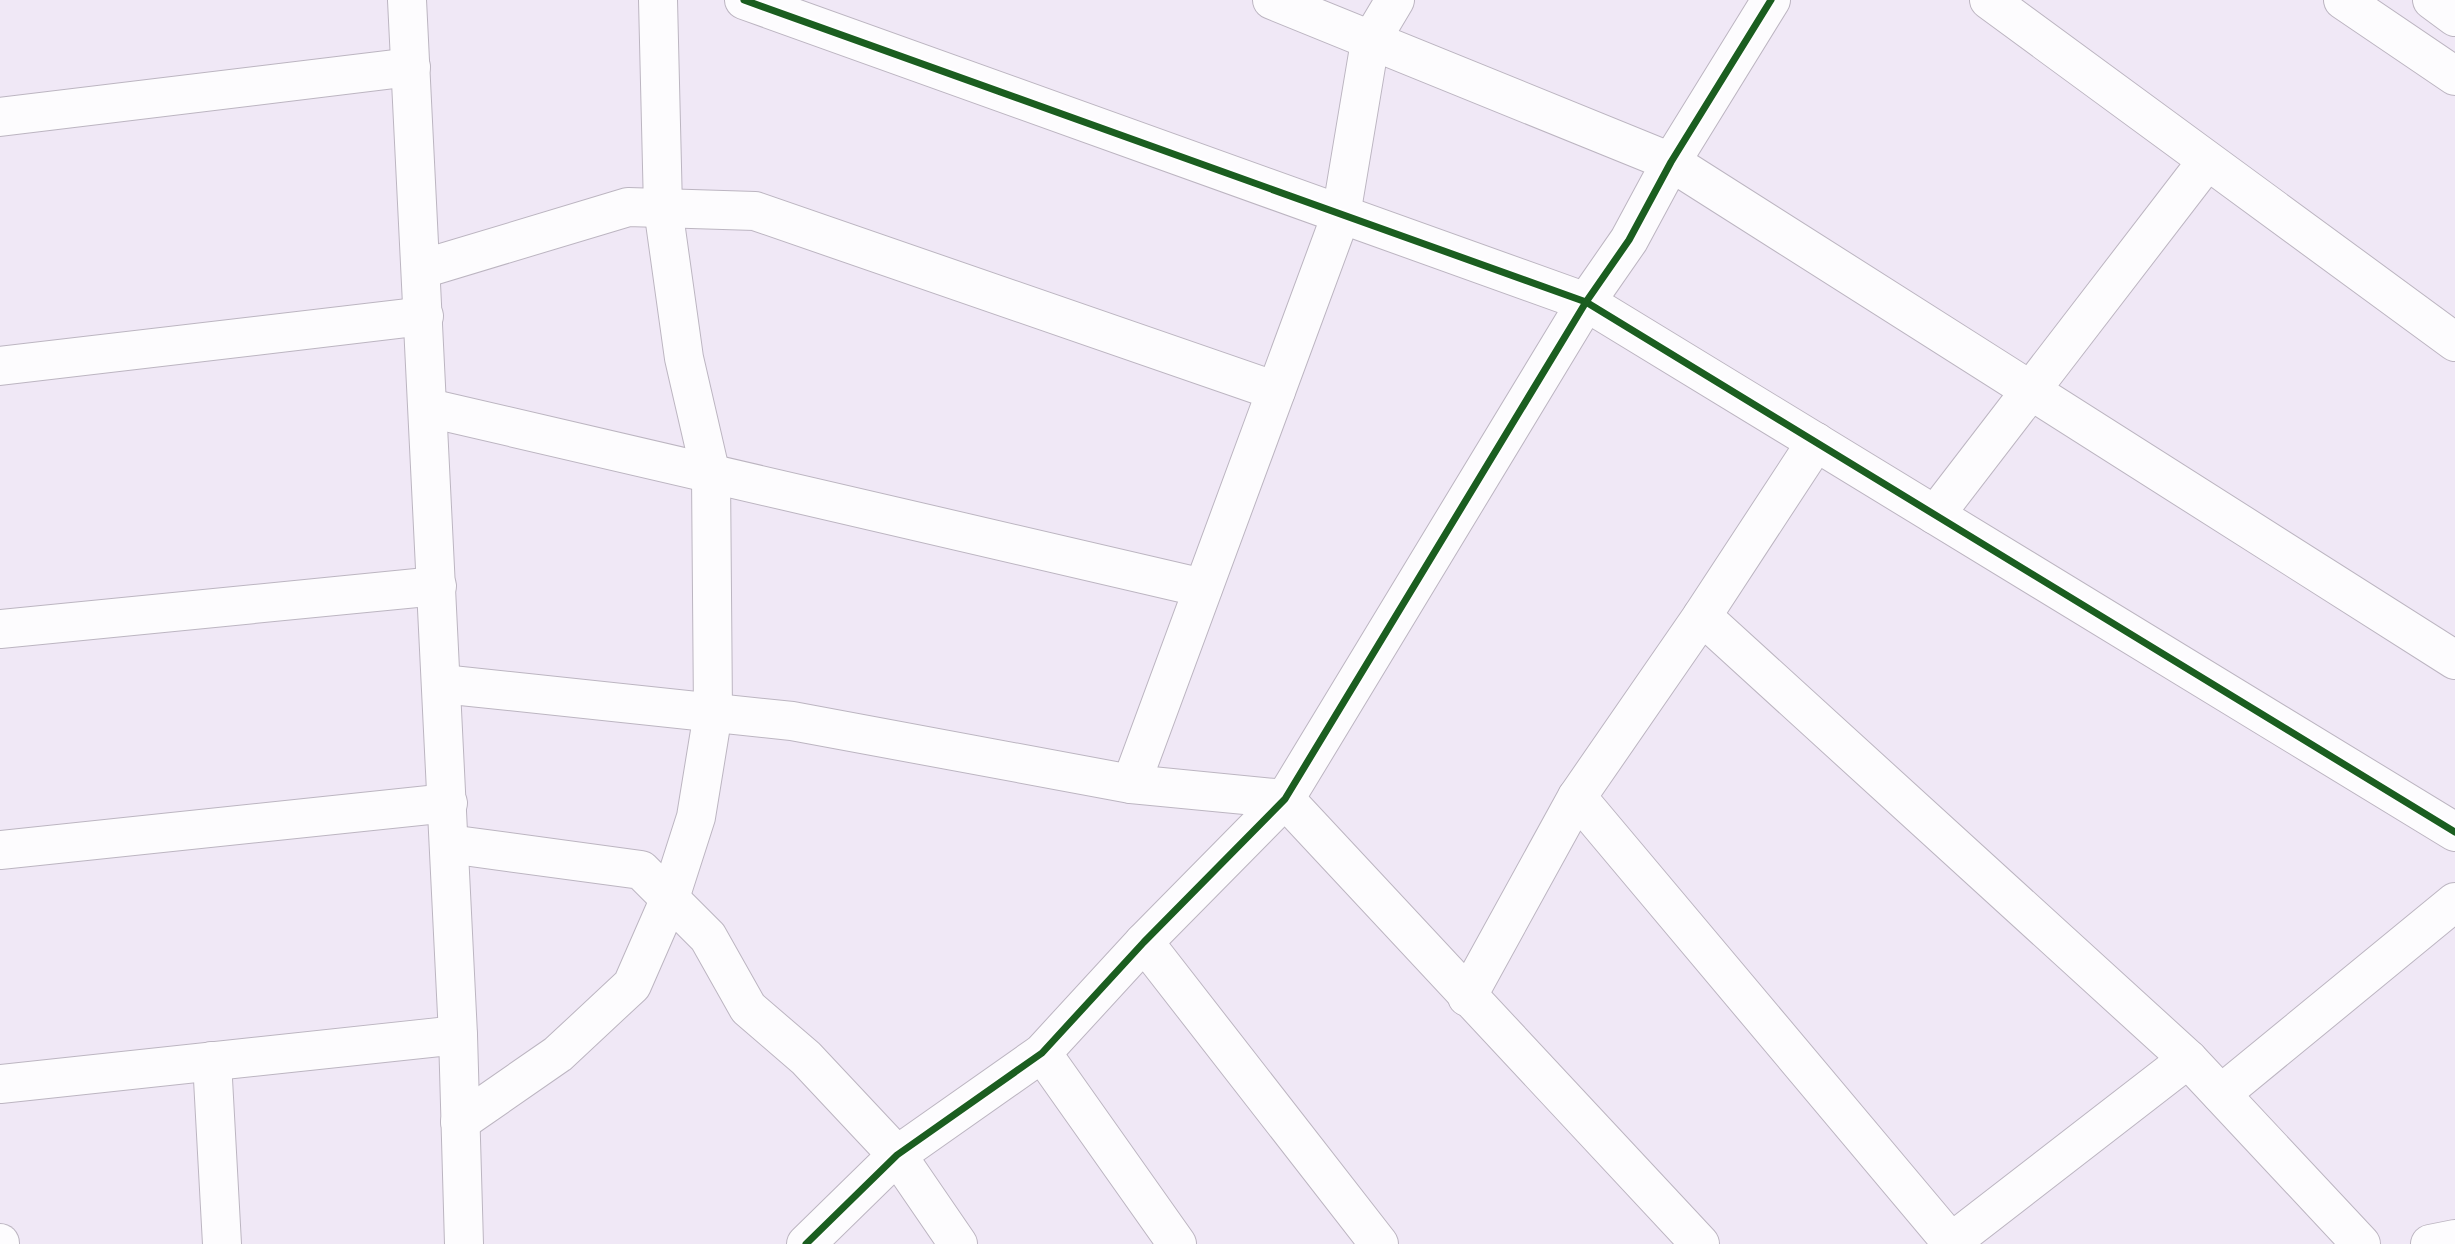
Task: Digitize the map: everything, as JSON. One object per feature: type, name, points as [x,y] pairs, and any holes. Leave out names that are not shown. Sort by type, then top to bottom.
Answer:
[{"type":"street","points":[[407,0],[442,684],[458,1035],[464,1244]]},
{"type":"street","points":[[460,1122],[558,1054],[632,985],[670,898],[696,817],[713,713],[711,475],[684,358],[663,208],[658,0]]},
{"type":"street","points":[[744,0],[1586,302],[2455,832]]},
{"type":"street","points":[[1272,0],[1671,162],[2455,660]]},
{"type":"street","points":[[1131,783],[1341,215],[1370,42],[1395,0]]},
{"type":"street","points":[[806,1244],[897,1155],[1042,1053],[1144,942],[1285,799],[1586,302],[1629,240],[1671,162],[1771,0]]},
{"type":"street","points":[[1989,0],[2455,342]]},
{"type":"street","points":[[2343,0],[2454,72]]},
{"type":"street","points":[[2432,0],[2455,17]]},
{"type":"street","points":[[0,117],[411,67]]},
{"type":"street","points":[[1935,515],[2207,161]]},
{"type":"street","points":[[422,269],[628,206],[755,211],[1276,391]]},
{"type":"street","points":[[0,366],[424,316]]},
{"type":"street","points":[[429,408],[1203,588]]},
{"type":"street","points":[[1467,997],[1577,797],[1702,616],[1816,442]]},
{"type":"street","points":[[0,629],[437,586]]},
{"type":"street","points":[[1702,616],[2188,1059],[2361,1244]]},
{"type":"street","points":[[442,684],[792,721],[1131,783],[1285,799],[1700,1244]]},
{"type":"street","points":[[1577,797],[1950,1243],[2188,1059]]},
{"type":"street","points":[[0,850],[447,803]]},
{"type":"street","points":[[449,844],[640,870],[708,937],[748,1008],[806,1058],[897,1155],[958,1244]]},
{"type":"street","points":[[2221,1094],[2455,902]]},
{"type":"street","points":[[1144,942],[1379,1244]]},
{"type":"street","points":[[0,1084],[458,1035]]},
{"type":"street","points":[[1042,1053],[1177,1244]]},
{"type":"street","points":[[212,1061],[222,1244]]},
{"type":"street","points":[[2430,1244],[2455,1239]]},
{"type":"cycle path","points":[[744,0],[1586,302],[2455,832]]},
{"type":"cycle path","points":[[806,1244],[897,1155],[1042,1053],[1144,942],[1285,799],[1586,302],[1629,240],[1671,162],[1771,0]]}]
